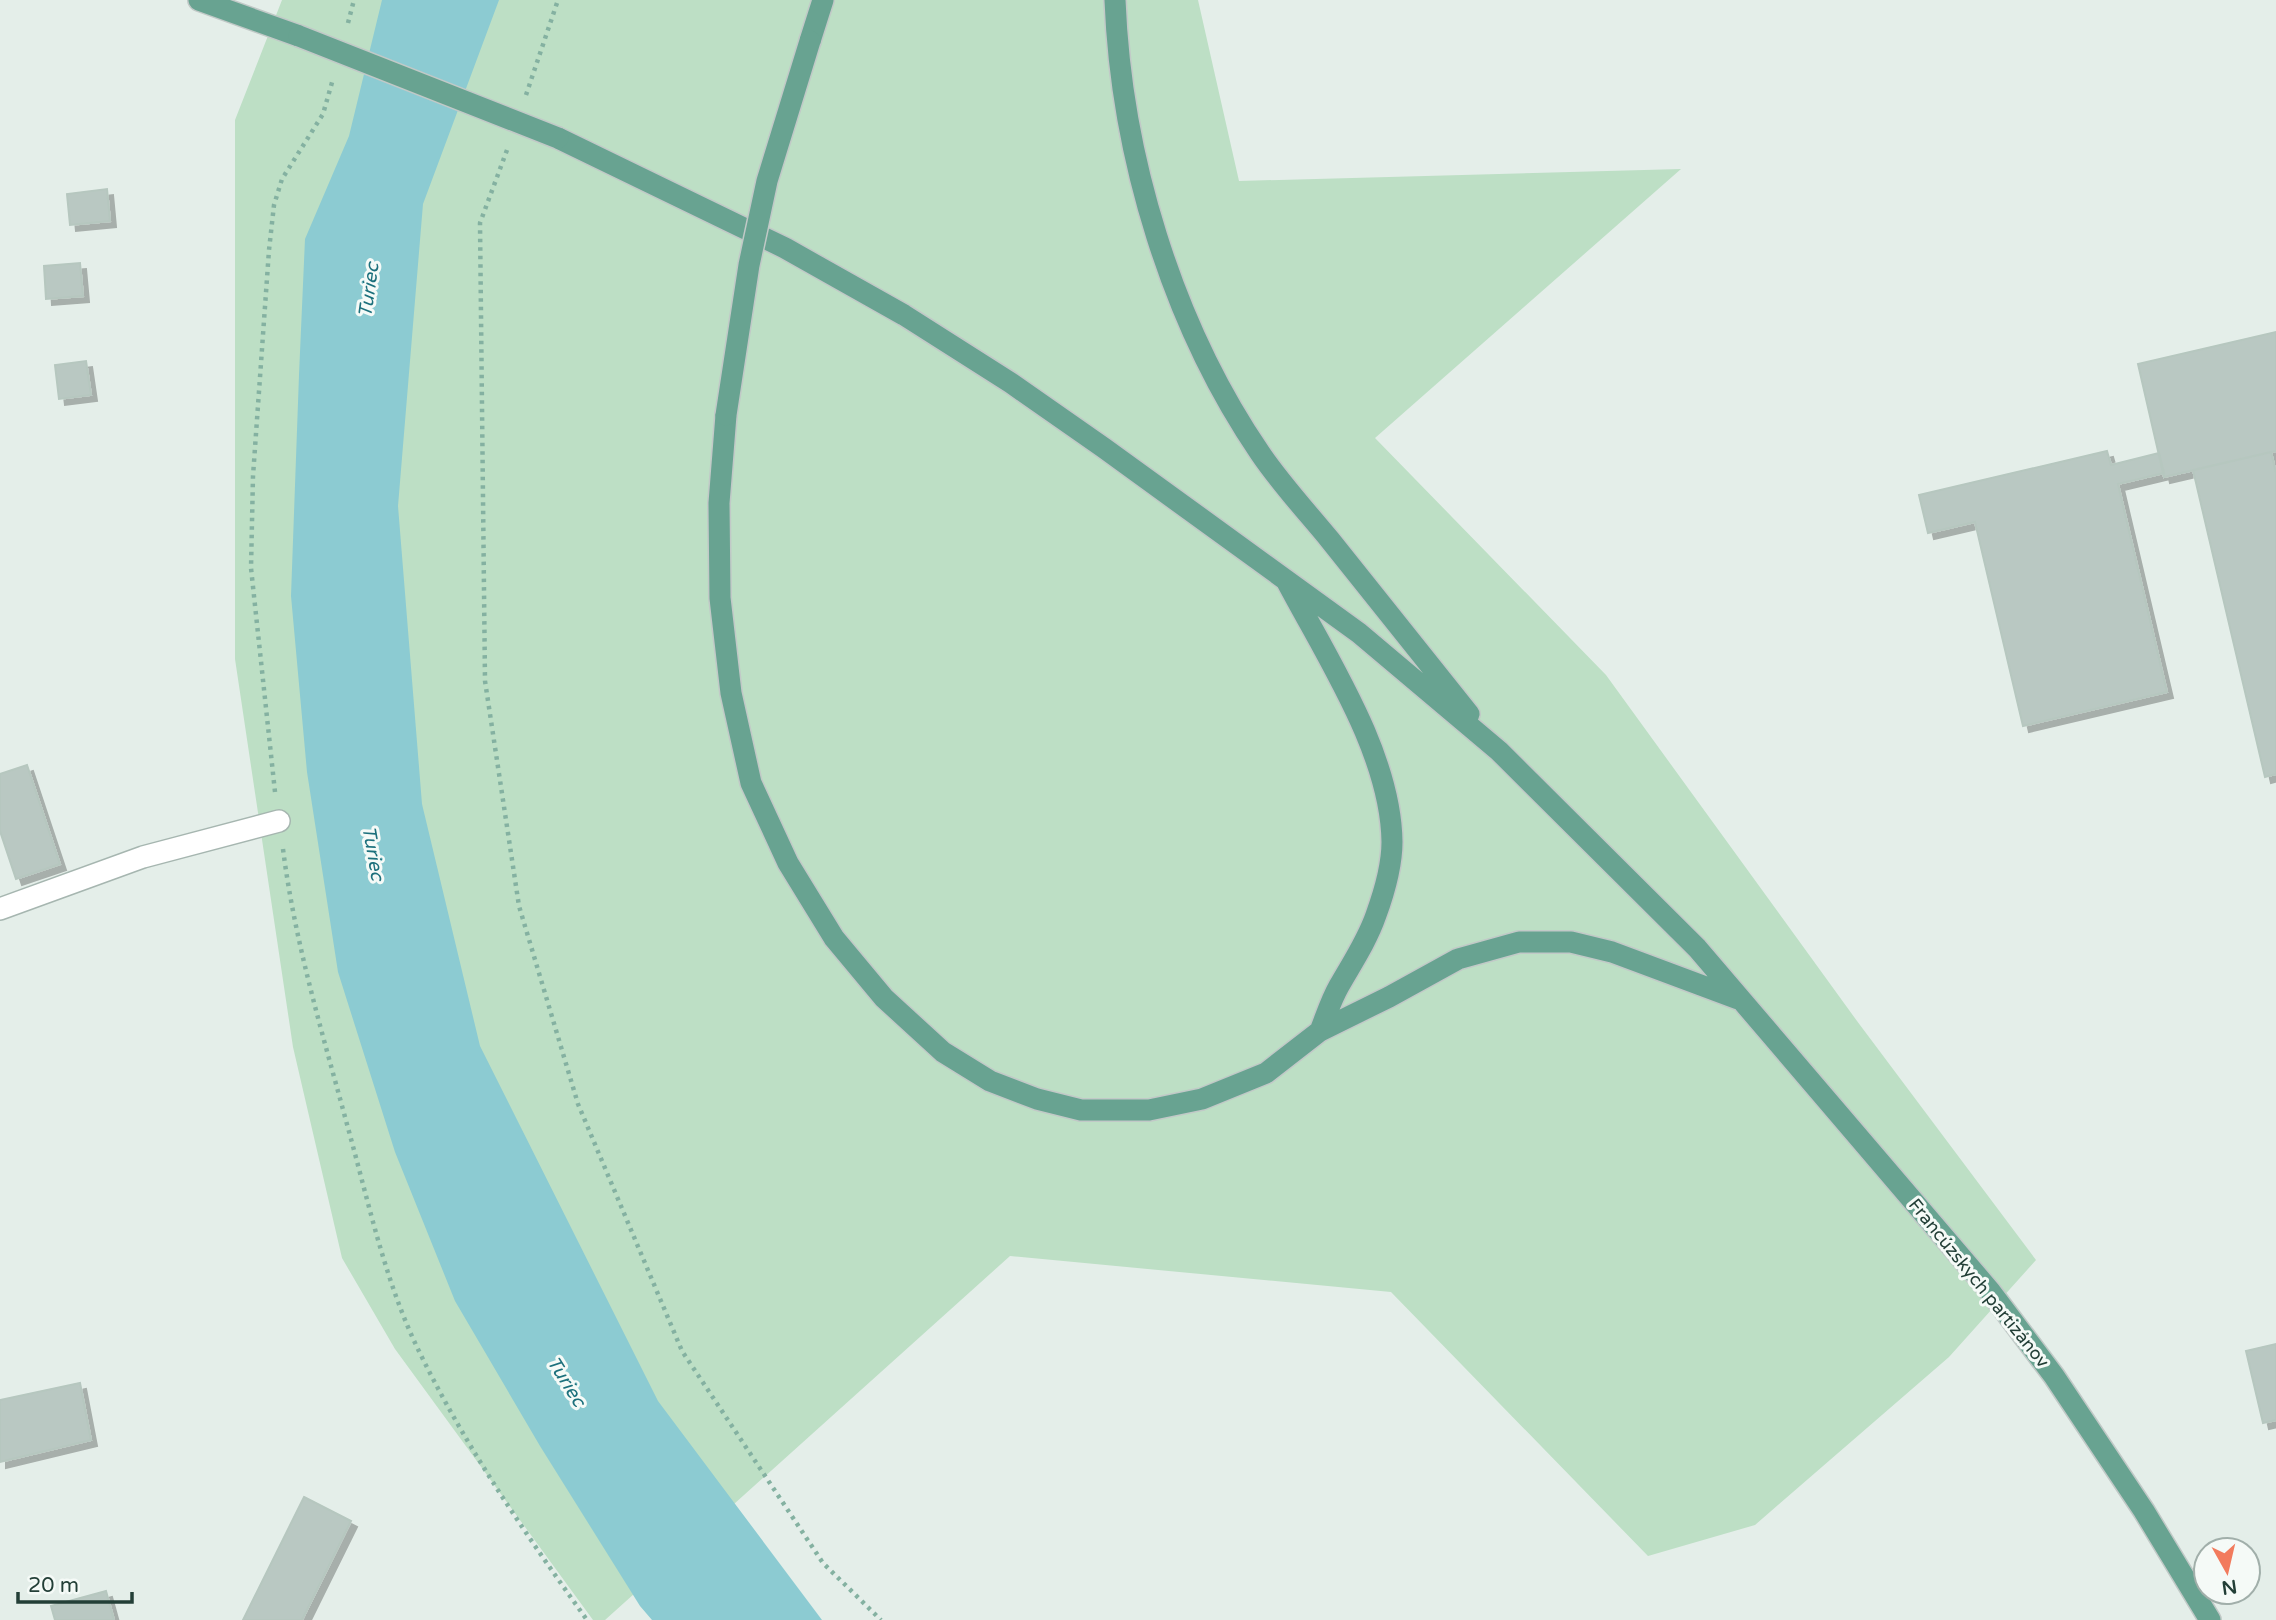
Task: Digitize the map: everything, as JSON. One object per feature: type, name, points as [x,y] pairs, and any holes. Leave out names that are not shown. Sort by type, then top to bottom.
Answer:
[{"type":"main road","points":[[199,0],[299,36],[558,138],[785,248],[904,315],[1011,383],[1104,447],[1284,577],[1359,633],[1499,751]]},
{"type":"main road","points":[[823,0],[767,181],[749,265],[726,415],[719,503],[720,598],[732,693],[751,783],[788,863],[827,928],[884,998],[943,1052],[990,1081],[1037,1099],[1081,1110],[1149,1110],[1202,1099],[1266,1073],[1320,1031],[1458,959],[1519,942],[1571,942],[1612,952],[1744,1000]]},
{"type":"main road","points":[[1115,0],[1117,53],[1134,156],[1167,268],[1212,370],[1260,454],[1499,751]]},
{"type":"main road","points":[[1284,577],[1365,730],[1386,795],[1392,843],[1377,915],[1361,951],[1338,988],[1320,1031]]},
{"type":"main road","name":"Francúzskych partizánov","points":[[1499,751],[1643,892],[1744,1000],[1990,1291],[2076,1409],[2144,1511],[2210,1620]]},
{"type":"lane","points":[[0,909],[143,857],[279,821]]},
{"type":"path","points":[[347,27],[354,0]]},
{"type":"path","points":[[526,98],[558,0]]},
{"type":"path","points":[[333,76],[323,114],[282,179],[274,205],[253,476],[252,580],[289,891],[313,1002],[380,1247],[414,1342],[466,1440],[531,1543],[587,1620]]},
{"type":"path","points":[[507,148],[480,223],[485,681],[519,906],[578,1104],[682,1351],[822,1563],[881,1620]]},
{"type":"green space","points":[[282,0],[1198,0],[1239,181],[1681,169],[1375,438],[1606,675],[1857,1021],[2036,1260],[1949,1357],[1755,1525],[1648,1556],[1391,1292],[1010,1256],[605,1620],[593,1620],[395,1349],[342,1258],[293,1047],[235,659],[235,120]]},
{"type":"water","name":"Turiec","points":[[382,0],[499,0],[423,204],[398,506],[422,804],[480,1046],[658,1401],[822,1620],[652,1620],[640,1606],[540,1446],[455,1301],[395,1152],[338,972],[307,772],[291,596],[305,239],[349,136]]},
{"type":"building","points":[[107,189],[110,221],[70,225],[67,194]]},
{"type":"building","points":[[80,263],[83,296],[46,299],[44,266]]},
{"type":"building","points":[[2276,332],[2276,451],[2164,477],[2138,364]]},
{"type":"building","points":[[86,361],[91,395],[59,399],[55,365]]},
{"type":"building","points":[[2107,451],[2111,465],[2159,453],[2164,473],[2118,484],[2167,692],[2023,726],[1975,522],[1928,533],[1919,495]]},
{"type":"building","points":[[2271,452],[2276,473],[2276,774],[2265,777],[2193,470]]},
{"type":"building","points":[[27,765],[60,864],[16,879],[0,831],[0,774]]},
{"type":"building","points":[[2276,1344],[2276,1420],[2263,1423],[2246,1351]]},
{"type":"building","points":[[80,1383],[91,1440],[0,1462],[0,1400]]},
{"type":"building","points":[[304,1497],[351,1521],[302,1620],[243,1620]]},
{"type":"building","points":[[106,1591],[114,1620],[55,1620],[51,1606]]}]
